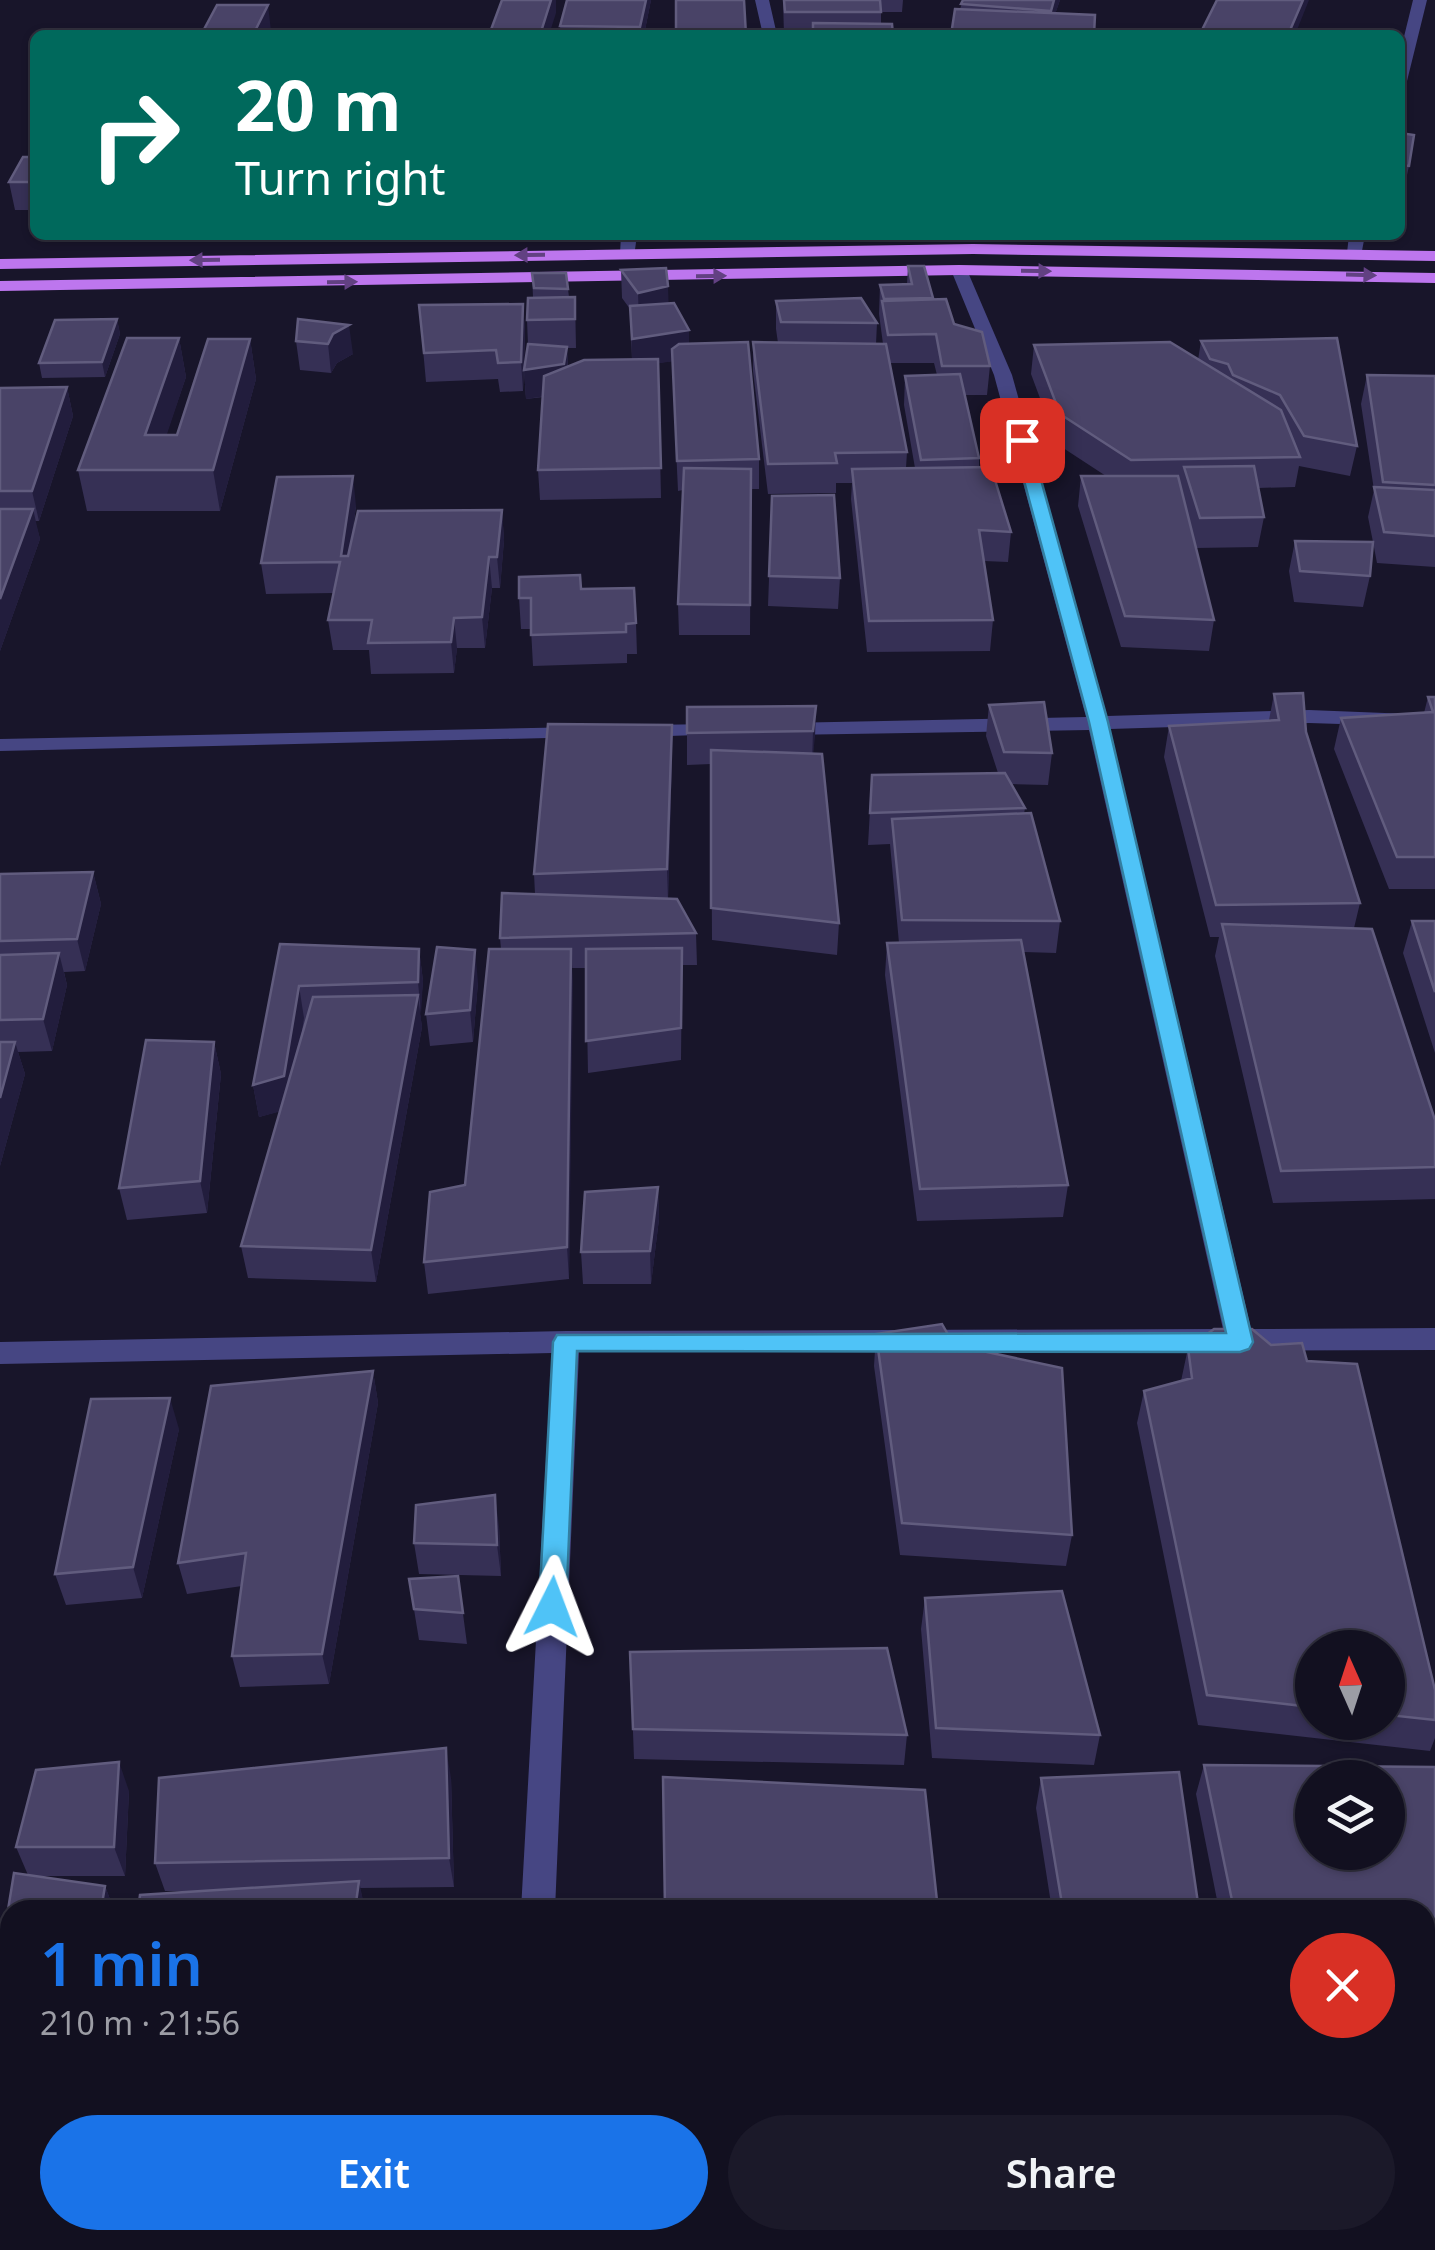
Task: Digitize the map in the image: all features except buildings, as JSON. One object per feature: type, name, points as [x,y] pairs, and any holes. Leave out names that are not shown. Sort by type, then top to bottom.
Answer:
[{"type":"main road","points":[[0,264],[1356,244],[1435,256]]},
{"type":"main road","points":[[0,286],[959,270],[1435,278]]},
{"type":"street","points":[[762,0],[769,30]]},
{"type":"street","points":[[1405,61],[1420,0]]},
{"type":"street","points":[[628,254],[629,240]]},
{"type":"street","points":[[959,270],[1004,375],[1098,722],[1240,1342]]},
{"type":"street","points":[[0,745],[1098,722],[1223,716],[1363,716],[1435,721]]},
{"type":"street","points":[[0,1353],[566,1342],[1435,1339]]},
{"type":"street","points":[[538,1900],[566,1342]]},
{"type":"route","points":[[552,1607],[566,1342],[1240,1342],[1098,722],[1022,440]]}]
